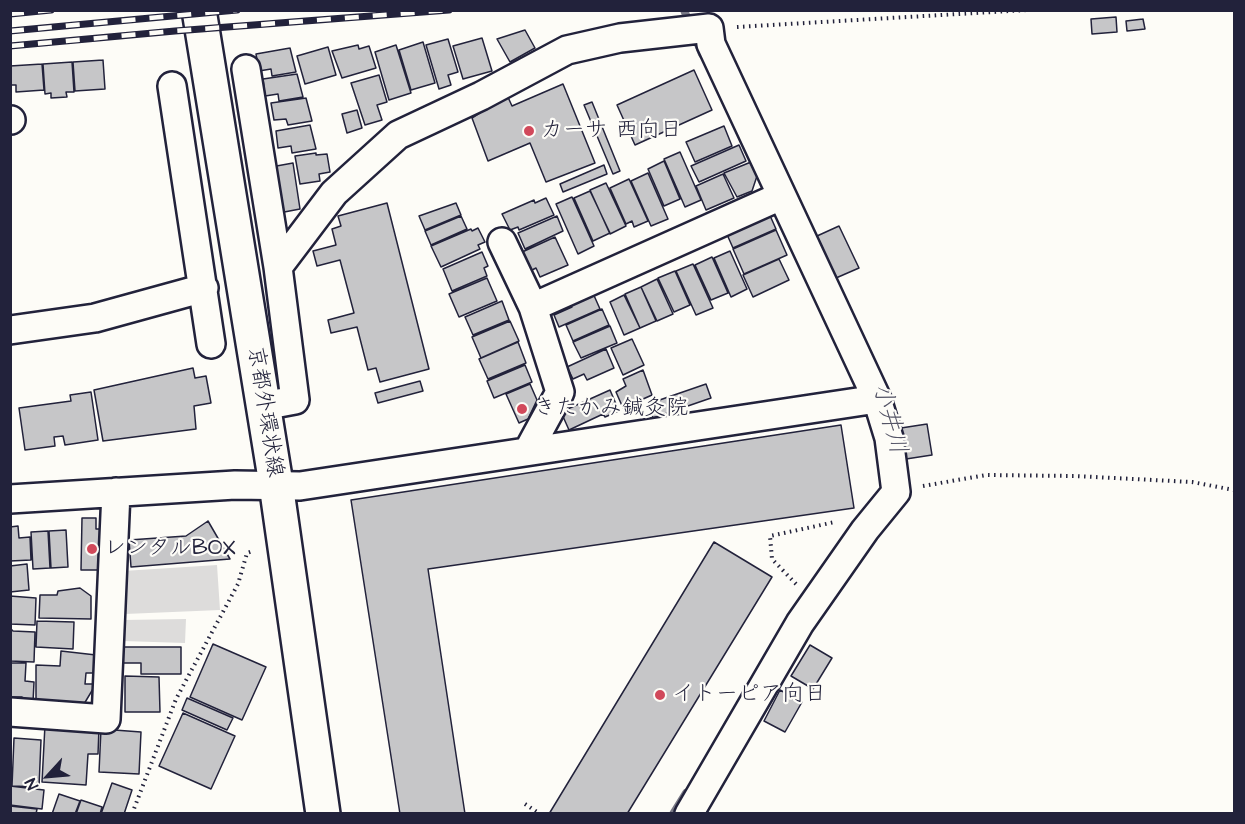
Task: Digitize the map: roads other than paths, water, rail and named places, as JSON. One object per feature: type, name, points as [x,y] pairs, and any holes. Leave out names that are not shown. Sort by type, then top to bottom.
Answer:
[{"type":"main road","name":"京都外環状線","points":[[199,10],[276,483],[323,813]]},
{"type":"street","points":[[278,267],[334,193],[398,135],[481,96],[567,50],[620,38],[709,28],[711,44],[877,399],[889,438],[896,492],[865,530],[800,623],[689,813]]},
{"type":"street","points":[[246,69],[278,267],[295,400],[263,406]]},
{"type":"street","points":[[172,86],[211,344]]},
{"type":"street","points":[[533,307],[781,196]]},
{"type":"street","points":[[502,242],[533,307],[560,392],[528,451]]},
{"type":"street","points":[[10,330],[95,318],[204,288]]},
{"type":"street","points":[[10,499],[276,483],[300,486],[877,399]]},
{"type":"street","points":[[10,712],[106,719],[116,492]]},
{"type":"waterway","name":"小井川","points":[[684,10],[702,54]]},
{"type":"waterway","name":"小井川","points":[[673,814],[686,793]]},
{"type":"railway","points":[[10,14],[51,10]]},
{"type":"railway","points":[[10,31],[237,10]]},
{"type":"railway","points":[[10,46],[449,10]]},
{"type":"place","name":"カーサ 西向日","points":[[529,131]]},
{"type":"place","name":"きたかみ鍼灸院","points":[[522,409]]},
{"type":"place","name":"レンタルBOX","points":[[92,549]]},
{"type":"place","name":"イトーピア向日","points":[[660,695]]}]
